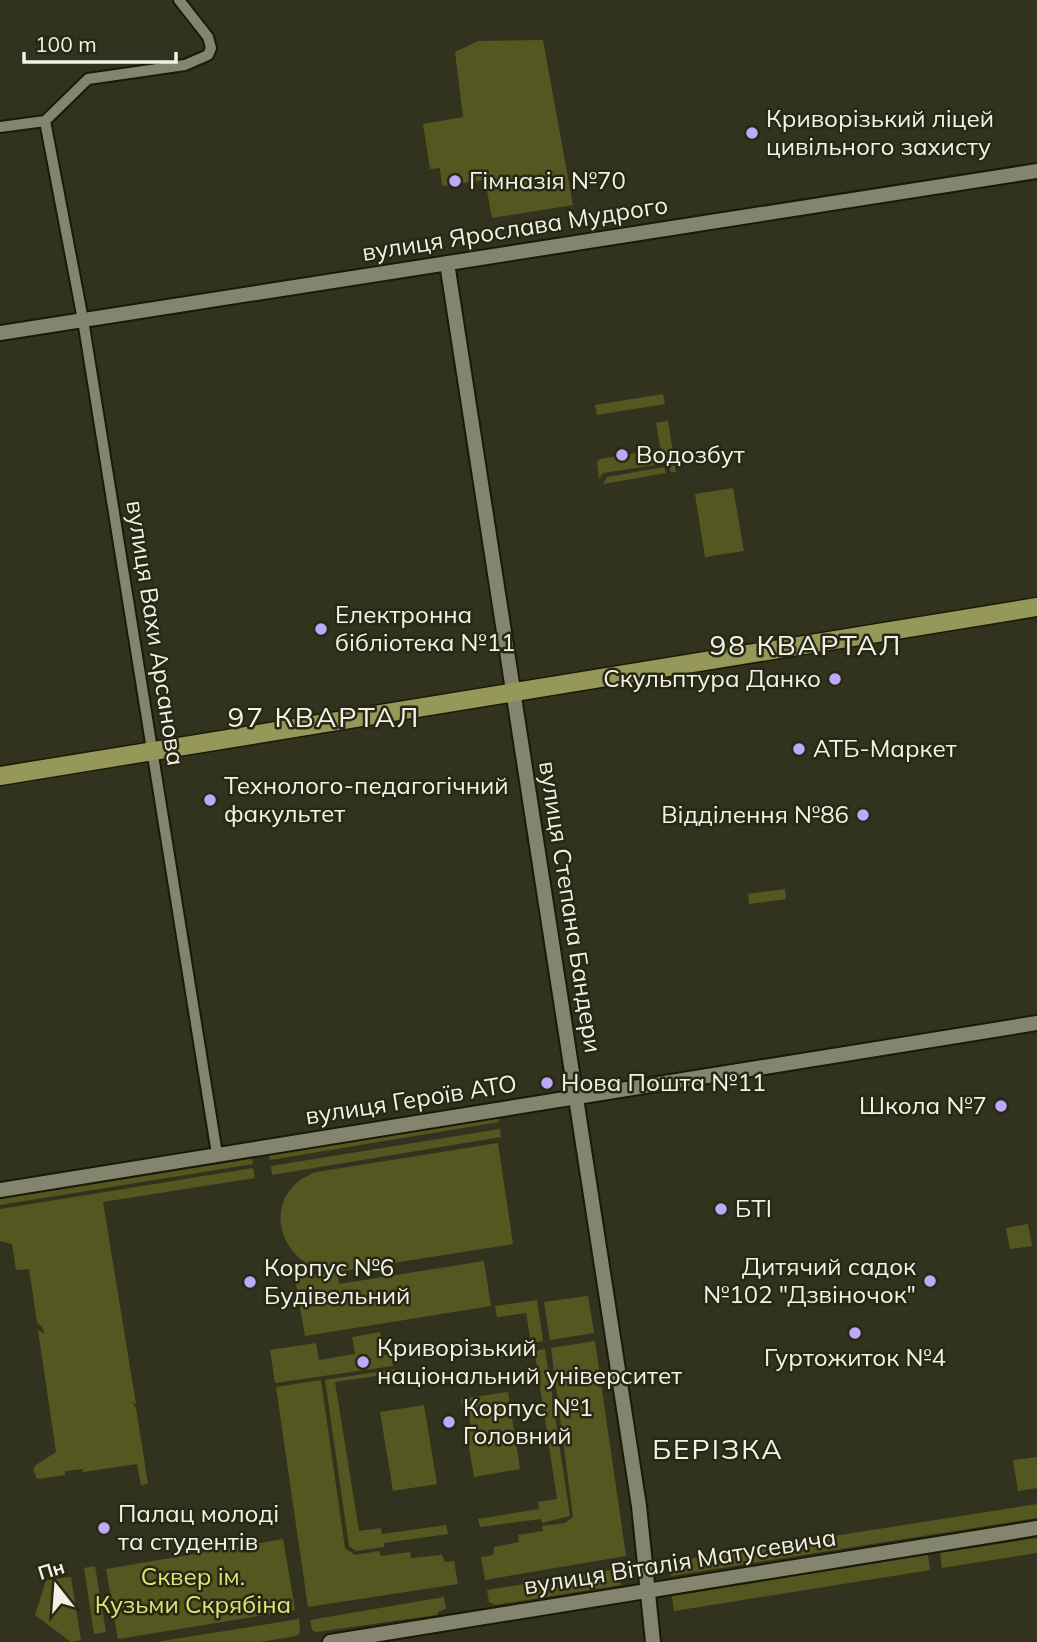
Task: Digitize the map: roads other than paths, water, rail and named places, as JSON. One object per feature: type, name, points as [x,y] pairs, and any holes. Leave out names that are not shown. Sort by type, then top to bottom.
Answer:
[{"type":"main road","points":[[0,776],[1037,607]]},
{"type":"street","points":[[0,127],[45,121],[88,79],[185,65],[208,55],[211,48],[208,37],[179,0]]},
{"type":"street","name":"вулиця Вахи Арсанова","points":[[45,121],[83,320],[217,1154]]},
{"type":"street","name":"вулиця Ярослава Мудрого","points":[[0,333],[1037,171]]},
{"type":"street","name":"вулиця Степана Бандери","points":[[447,263],[639,1506],[653,1642]]},
{"type":"street","name":"вулиця Героїв АТО","points":[[0,1190],[1037,1023]]},
{"type":"street","name":"вулиця Віталія Матусевича","points":[[330,1642],[1037,1528]]},
{"type":"place","name":"Криворізький ліцей цивільного захисту","points":[[752,133]]},
{"type":"place","name":"Гімназія №70","points":[[455,181]]},
{"type":"place","name":"Водозбут","points":[[622,455]]},
{"type":"place","name":"Електронна бібліотека №11","points":[[321,629]]},
{"type":"place","name":"Скульптура Данко","points":[[835,679]]},
{"type":"place","name":"АТБ-Маркет","points":[[799,749]]},
{"type":"place","name":"Технолого-педагогічний факультет","points":[[210,800]]},
{"type":"place","name":"Відділення №86","points":[[863,815]]},
{"type":"place","name":"Нова Пошта №11","points":[[547,1083]]},
{"type":"place","name":"Школа №7","points":[[1001,1106]]},
{"type":"place","name":"БТІ","points":[[721,1209]]},
{"type":"place","name":"Дитячий садок №102 \"Дзвіночок\"","points":[[930,1281]]},
{"type":"place","name":"Корпус №6 Будівельний","points":[[250,1282]]},
{"type":"place","name":"Гуртожиток №4","points":[[855,1333]]},
{"type":"place","name":"Криворізький національний університет","points":[[363,1362]]},
{"type":"place","name":"Корпус №1 Головний","points":[[449,1422]]},
{"type":"place","name":"Палац молоді та студентів","points":[[104,1528]]},
{"type":"district","name":"98 КВАРТАЛ","points":[[806,645]]},
{"type":"district","name":"97 КВАРТАЛ","points":[[324,717]]},
{"type":"district","name":"БЕРІЗКА","points":[[718,1449]]},
{"type":"park label","name":"Сквер ім. Кузьми Скрябіна","points":[[193,1591]]}]
